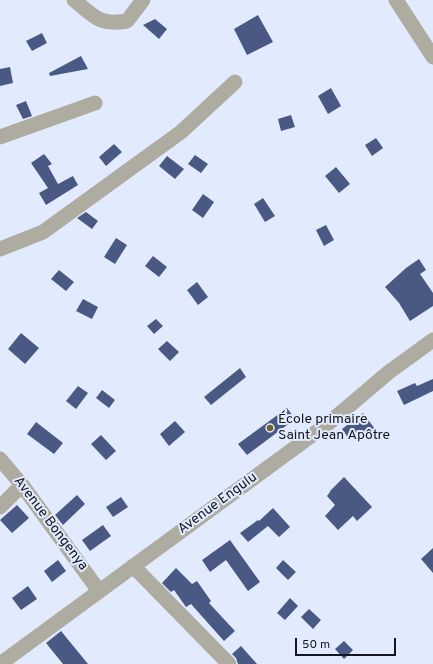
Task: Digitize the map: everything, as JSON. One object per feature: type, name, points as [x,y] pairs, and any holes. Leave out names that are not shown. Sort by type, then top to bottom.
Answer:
[{"type":"street","points":[[74,0],[100,20],[113,23],[126,20],[143,0]]},
{"type":"street","points":[[396,0],[433,57]]},
{"type":"street","points":[[0,249],[43,232],[180,132],[235,82]]},
{"type":"street","points":[[0,137],[95,103]]},
{"type":"street","name":"Avenue Engulu","points":[[0,664],[330,422],[389,372],[433,340]]},
{"type":"street","name":"Avenue Bongenya","points":[[0,459],[22,486],[99,591]]},
{"type":"street","points":[[0,507],[22,486]]},
{"type":"street","points":[[133,566],[229,664]]},
{"type":"building","points":[[258,15],[273,42],[247,55],[234,29]]},
{"type":"building","points":[[155,19],[167,29],[159,39],[143,25]]},
{"type":"building","points":[[42,33],[47,43],[32,51],[26,41]]},
{"type":"building","points":[[81,56],[88,69],[50,76],[49,73]]},
{"type":"building","points":[[10,67],[13,83],[0,86],[0,69]]},
{"type":"building","points":[[331,88],[341,106],[328,114],[318,96]]},
{"type":"building","points":[[26,101],[32,116],[23,119],[16,105]]},
{"type":"building","points":[[291,115],[295,127],[281,131],[278,119]]},
{"type":"building","points":[[376,138],[383,148],[372,156],[365,145]]},
{"type":"building","points":[[114,144],[122,152],[106,166],[99,157]]},
{"type":"building","points":[[44,154],[52,164],[48,166],[58,184],[73,176],[78,185],[46,205],[39,193],[48,188],[31,163]]},
{"type":"building","points":[[195,155],[208,164],[201,173],[188,164]]},
{"type":"building","points":[[167,156],[184,169],[175,179],[159,166]]},
{"type":"building","points":[[336,167],[350,184],[339,193],[325,176]]},
{"type":"building","points":[[203,194],[214,202],[203,218],[192,210]]},
{"type":"building","points":[[263,198],[275,216],[265,222],[254,204]]},
{"type":"building","points":[[86,212],[98,221],[92,229],[77,218]]},
{"type":"building","points":[[326,225],[334,240],[324,246],[316,230]]},
{"type":"building","points":[[116,238],[127,245],[115,264],[104,257]]},
{"type":"building","points":[[153,256],[167,267],[159,277],[145,266]]},
{"type":"building","points":[[419,259],[426,270],[420,274],[433,293],[433,306],[410,321],[399,303],[385,287],[406,268]]},
{"type":"building","points":[[59,270],[74,282],[66,291],[51,279]]},
{"type":"building","points":[[197,282],[208,297],[198,305],[187,290]]},
{"type":"building","points":[[83,299],[98,307],[92,319],[76,311]]},
{"type":"building","points":[[156,319],[163,326],[154,334],[147,326]]},
{"type":"building","points":[[21,333],[39,348],[25,364],[8,349]]},
{"type":"building","points":[[167,341],[179,352],[170,361],[158,349]]},
{"type":"building","points":[[240,368],[246,377],[211,405],[204,397]]},
{"type":"building","points":[[433,379],[433,391],[404,405],[397,391],[415,383],[417,386]]},
{"type":"building","points":[[78,386],[88,393],[76,409],[66,401]]},
{"type":"building","points":[[102,390],[115,400],[109,408],[96,398]]},
{"type":"building","points":[[287,408],[295,419],[247,455],[238,444]]},
{"type":"building","points":[[363,413],[375,429],[365,436],[361,430],[349,439],[342,429]]},
{"type":"building","points":[[175,421],[185,432],[169,446],[160,434]]},
{"type":"building","points":[[36,422],[63,443],[54,454],[27,434]]},
{"type":"building","points":[[101,435],[116,451],[106,460],[91,444]]},
{"type":"building","points":[[344,477],[372,507],[357,521],[353,516],[338,530],[325,516],[335,505],[327,496]]},
{"type":"building","points":[[77,495],[85,504],[63,525],[55,515]]},
{"type":"building","points":[[121,497],[128,507],[113,517],[106,507]]},
{"type":"building","points":[[17,505],[29,518],[12,533],[0,520]]},
{"type":"building","points":[[273,508],[290,527],[279,537],[268,526],[248,542],[240,533],[258,520],[259,521]]},
{"type":"building","points":[[103,525],[111,536],[90,551],[82,540]]},
{"type":"building","points":[[230,540],[260,582],[248,591],[226,560],[210,572],[202,560]]},
{"type":"building","points":[[433,548],[433,573],[421,559]]},
{"type":"building","points":[[58,560],[66,571],[52,582],[44,571]]},
{"type":"building","points":[[283,560],[296,572],[288,580],[276,568]]},
{"type":"building","points":[[176,568],[192,584],[197,581],[211,601],[209,603],[235,631],[224,641],[191,604],[186,607],[174,590],[171,592],[162,583]]},
{"type":"building","points":[[28,586],[37,599],[21,610],[12,598]]},
{"type":"building","points":[[290,598],[298,606],[285,620],[277,613]]},
{"type":"building","points":[[309,609],[321,620],[313,629],[301,617]]},
{"type":"building","points":[[61,631],[88,664],[63,664],[46,643]]},
{"type":"building","points":[[344,641],[353,650],[344,659],[335,649]]},
{"type":"building","points":[[241,646],[257,664],[238,664],[236,658],[232,654]]},
{"type":"place","name":"École primaire Saint Jean Apôtre","points":[[270,428]]}]
